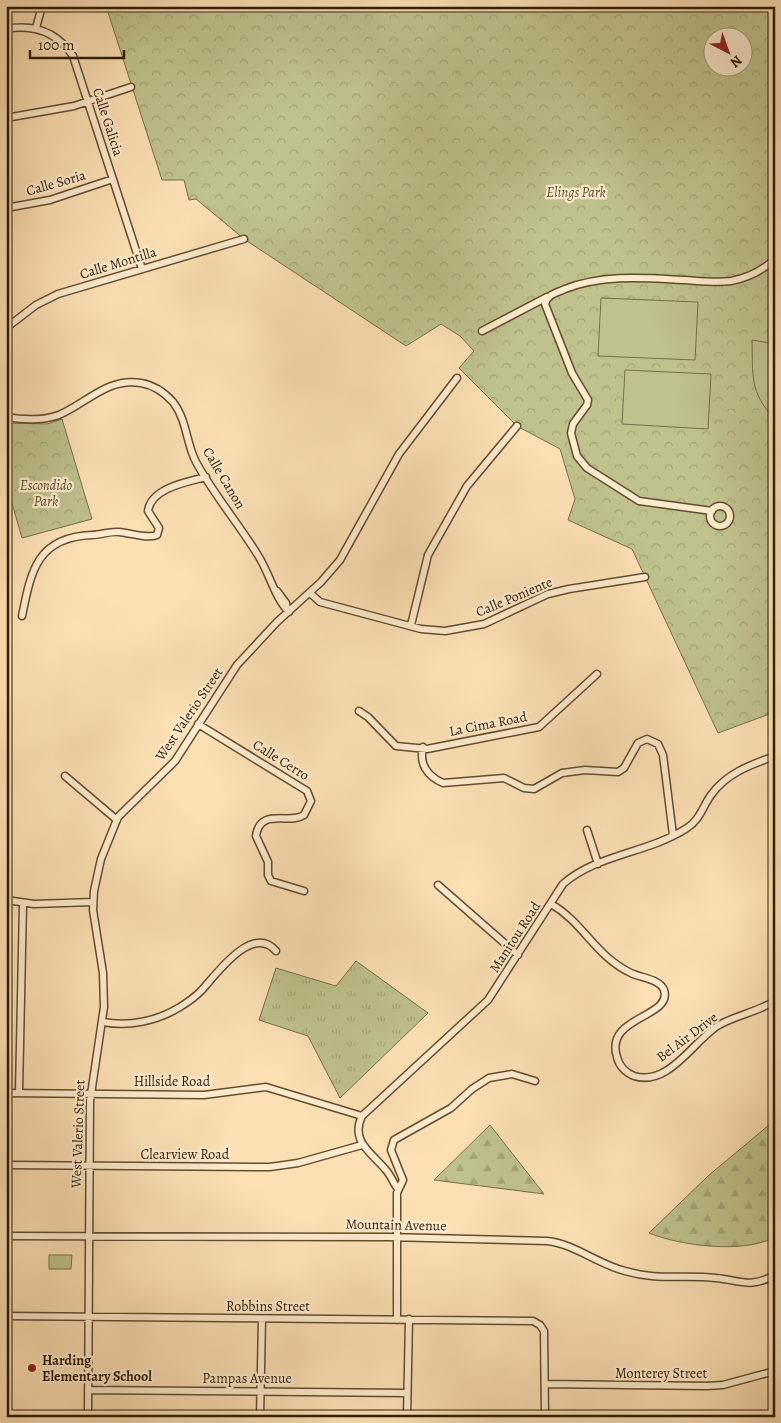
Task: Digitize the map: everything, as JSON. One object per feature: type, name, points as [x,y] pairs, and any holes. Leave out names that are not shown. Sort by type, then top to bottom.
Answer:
[{"type":"street","points":[[36,28],[42,6]]},
{"type":"street","name":"Calle Galicia","points":[[6,29],[36,28],[57,38],[69,49],[77,63],[87,101],[142,269]]},
{"type":"street","points":[[6,118],[57,110],[131,87]]},
{"type":"street","name":"Calle Soria","points":[[6,208],[50,200],[113,179]]},
{"type":"street","name":"Calle Montilla","points":[[6,328],[23,313],[49,298],[244,239]]},
{"type":"street","points":[[482,331],[547,297],[589,282],[624,277],[730,281],[751,275],[775,260]]},
{"type":"street","points":[[547,297],[545,304],[572,373],[588,400],[572,429],[576,456],[587,468],[639,501],[712,511]]},
{"type":"street","name":"West Valerio Street","points":[[88,1417],[90,1094],[103,1022],[105,990],[93,902],[101,859],[117,820],[127,807],[174,761],[237,665],[340,560],[399,454],[457,378]]},
{"type":"street","name":"Calle Canon","points":[[6,417],[28,420],[50,417],[72,409],[110,385],[134,382],[150,386],[166,396],[178,409],[194,456],[259,557],[277,591],[282,607],[288,611]]},
{"type":"street","points":[[411,625],[424,564],[432,547],[467,486],[517,426]]},
{"type":"street","points":[[22,616],[27,589],[34,568],[52,547],[69,537],[78,535],[113,532],[157,535],[159,528],[149,515],[150,502],[167,490],[206,477]]},
{"type":"street","name":"Calle Poniente","points":[[310,592],[320,602],[421,629],[445,631],[473,628],[548,594],[569,588],[645,577]]},
{"type":"street","name":"La Cima Road","points":[[359,711],[368,717],[392,744],[400,747],[427,748],[539,727],[597,674]]},
{"type":"street","name":"Calle Cerro","points":[[198,724],[307,791],[311,801],[304,815],[294,819],[279,817],[267,819],[258,826],[256,836],[268,862],[268,875],[271,881],[304,891]]},
{"type":"street","points":[[423,747],[422,765],[429,774],[443,784],[504,778],[531,789],[538,788],[562,773],[590,770],[618,772],[624,768],[638,743],[646,739],[653,740],[660,746],[664,755],[673,835]]},
{"type":"street","name":"Manitou Road","points":[[362,1116],[488,1000],[562,885],[571,877],[598,864],[667,839],[683,831],[696,821],[711,795],[726,779],[746,766],[775,756]]},
{"type":"street","points":[[65,776],[117,820]]},
{"type":"street","points":[[587,830],[598,864]]},
{"type":"street","points":[[438,886],[518,955]]},
{"type":"street","points":[[6,900],[49,905],[93,902]]},
{"type":"street","points":[[19,1092],[23,903]]},
{"type":"street","name":"Bel Air Drive","points":[[551,904],[568,916],[604,956],[624,969],[657,982],[662,988],[664,995],[660,1006],[628,1025],[617,1039],[615,1051],[619,1062],[632,1075],[646,1077],[664,1071],[718,1026],[775,1001]]},
{"type":"street","points":[[103,1022],[127,1024],[158,1018],[190,1001],[227,962],[248,946],[262,943],[276,951]]},
{"type":"street","points":[[397,1320],[398,1189],[403,1177],[391,1150],[396,1138],[451,1108],[472,1089],[489,1078],[512,1074],[535,1081]]},
{"type":"street","name":"Hillside Road","points":[[6,1093],[204,1095],[266,1086],[362,1116]]},
{"type":"street","points":[[362,1116],[358,1131],[362,1145],[388,1171],[398,1189]]},
{"type":"street","name":"Clearview Road","points":[[6,1165],[270,1167],[298,1163],[362,1145]]},
{"type":"street","name":"Mountain Avenue","points":[[6,1236],[398,1238],[558,1242],[624,1271],[658,1278],[716,1278],[747,1284],[775,1275]]},
{"type":"street","name":"Robbins Street","points":[[6,1316],[529,1321],[540,1324],[544,1331],[545,1384]]},
{"type":"street","points":[[260,1417],[262,1319]]},
{"type":"street","points":[[407,1417],[409,1319]]},
{"type":"street","name":"Monterey Street","points":[[545,1384],[707,1386],[722,1385],[775,1371]]},
{"type":"street","points":[[544,1417],[545,1384]]},
{"type":"street","name":"Pampas Avenue","points":[[88,1390],[406,1393]]},
{"type":"green space","name":"Elings Park","points":[[106,6],[775,6],[775,712],[718,733],[632,549],[568,520],[575,499],[560,449],[517,426],[459,368],[474,351],[460,336],[441,324],[406,346],[244,239],[196,199],[189,200],[184,180],[162,180]]},
{"type":"green space","points":[[601,298],[698,302],[695,360],[598,356]]},
{"type":"green space","points":[[752,340],[775,344],[775,420],[761,400],[754,383]]},
{"type":"green space","points":[[625,370],[711,374],[708,429],[622,424]]},
{"type":"green space","name":"Escondido Park","points":[[62,419],[92,519],[22,538],[6,482],[6,423],[47,424]]},
{"type":"green space","points":[[356,961],[428,1013],[340,1098],[308,1036],[259,1020],[276,968],[336,986]]},
{"type":"green space","points":[[775,1120],[775,1237],[762,1242],[730,1247],[678,1242],[649,1233],[708,1176]]},
{"type":"green space","points":[[490,1125],[544,1194],[434,1180]]},
{"type":"green space","points":[[49,1255],[72,1255],[71,1269],[49,1269]]},
{"type":"place","name":"Harding Elementary School","points":[[32,1368]]}]
